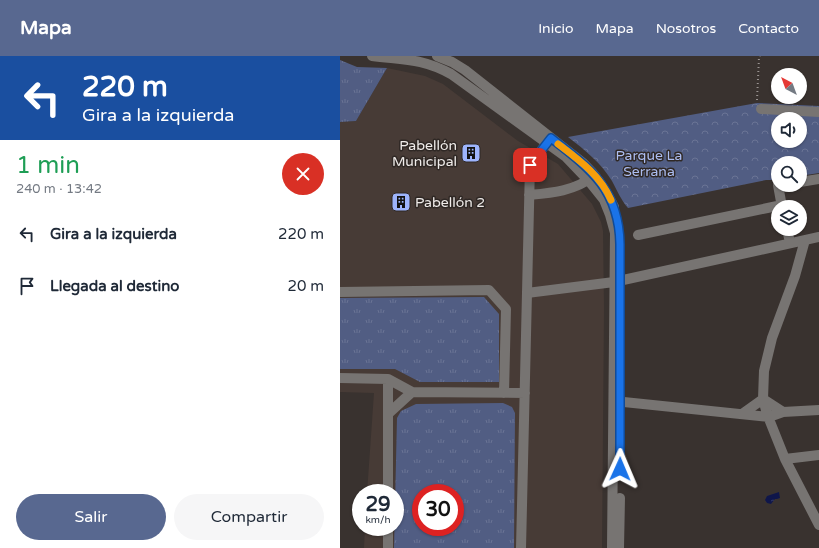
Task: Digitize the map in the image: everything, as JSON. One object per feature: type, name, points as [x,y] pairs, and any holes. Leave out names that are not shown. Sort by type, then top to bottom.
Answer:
[{"type":"street","points":[[372,56],[406,59],[437,67],[451,74],[583,163],[592,178],[608,194],[620,228],[617,281],[619,548]]},
{"type":"street","points":[[437,56],[452,62],[465,70],[549,141]]},
{"type":"street","points":[[761,109],[819,112]]},
{"type":"street","points":[[521,548],[530,165],[549,141]]},
{"type":"street","points":[[529,195],[563,191],[592,178]]},
{"type":"street","points":[[807,181],[819,179]]},
{"type":"street","points":[[638,235],[771,208]]},
{"type":"street","points":[[788,236],[790,244]]},
{"type":"street","points":[[527,293],[617,281],[790,244],[819,236]]},
{"type":"street","points":[[805,240],[795,276],[772,338],[764,371],[763,399],[767,414],[785,459],[819,525]]},
{"type":"street","points":[[340,292],[489,290],[506,309],[504,393]]},
{"type":"street","points":[[340,378],[388,378],[412,392],[525,393]]},
{"type":"street","points":[[388,378],[388,484]]},
{"type":"street","points":[[389,413],[412,392]]},
{"type":"street","points":[[763,399],[783,412]]},
{"type":"street","points":[[742,414],[763,399]]},
{"type":"street","points":[[617,402],[769,417],[783,412],[819,410]]},
{"type":"street","points":[[612,548],[617,402]]},
{"type":"street","points":[[785,459],[819,455]]},
{"type":"street","points":[[388,536],[388,548]]},
{"type":"path","points":[[760,56],[757,107],[761,109]]},
{"type":"shaded area","points":[[387,68],[425,76],[443,84],[518,141],[558,164],[592,204],[601,222],[603,231],[604,308],[602,548],[364,548],[365,536],[404,536],[404,484],[368,484],[374,393],[340,392],[340,122],[356,121]]},
{"type":"green space","points":[[340,60],[357,67],[387,68],[356,121],[340,122]]},
{"type":"green space","name":"Parque La Serrana","points":[[757,103],[819,106],[819,173],[807,175],[807,156],[771,156],[771,180],[628,208],[603,168],[568,137]]},
{"type":"green space","points":[[484,297],[499,314],[499,382],[420,382],[395,369],[340,369],[340,298]]},
{"type":"green space","points":[[503,403],[512,407],[515,413],[514,548],[394,548],[394,536],[404,536],[404,484],[395,484],[397,418],[401,411],[416,404]]},
{"type":"water","points":[[779,492],[780,498],[775,499],[771,504],[767,503],[765,500],[767,496]]},
{"type":"slow traffic","points":[[558,144],[583,163],[595,175],[611,200]]},
{"type":"place","name":"Pabellón Municipal","points":[[471,153]]},
{"type":"place","name":"Pabellón 2","points":[[401,202]]},
{"type":"route","points":[[530,165],[551,138],[583,163],[595,175],[608,194],[616,214],[620,228],[620,469]]}]
